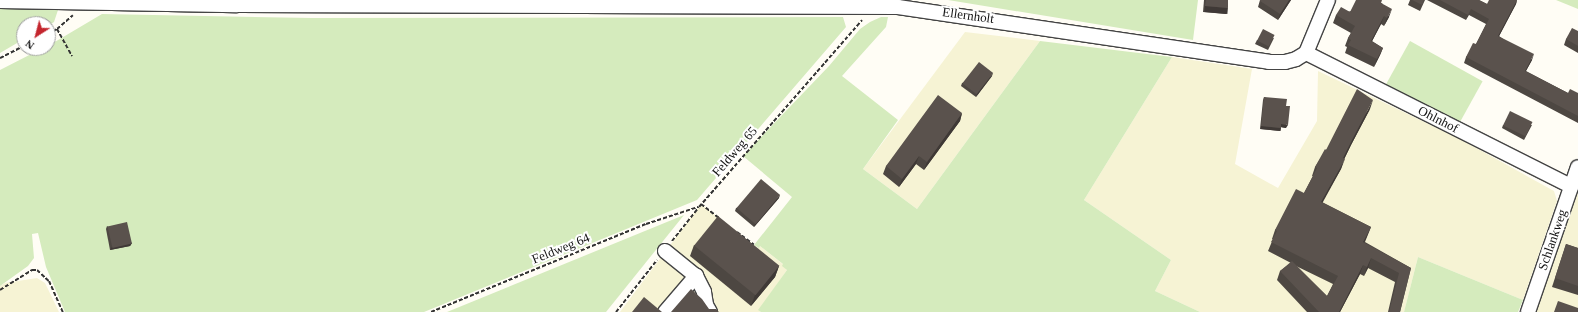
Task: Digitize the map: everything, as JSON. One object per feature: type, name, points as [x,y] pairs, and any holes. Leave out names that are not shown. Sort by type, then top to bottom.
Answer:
[{"type":"street","points":[[1306,53],[1328,0]]},
{"type":"street","name":"Ellernholt","points":[[0,1],[82,3],[869,6],[897,12],[1269,62],[1285,62],[1296,59],[1306,53]]},
{"type":"street","name":"Ohlnhof","points":[[1306,53],[1571,186]]},
{"type":"street","name":"Schlankweg","points":[[1528,312],[1578,167]]},
{"type":"street","points":[[665,251],[696,276],[704,292],[706,305],[710,312]]},
{"type":"street","points":[[665,312],[696,276]]},
{"type":"path","points":[[72,56],[57,29],[72,16],[82,3]]},
{"type":"path","name":"Feldweg 65","points":[[616,312],[700,205],[856,28],[869,6]]},
{"type":"path","points":[[0,58],[16,50]]},
{"type":"path","points":[[700,205],[724,222]]},
{"type":"path","name":"Feldweg 64","points":[[431,312],[646,224],[700,205]]},
{"type":"path","points":[[736,231],[754,245]]},
{"type":"path","points":[[0,290],[32,270],[42,272],[49,281],[63,312]]},
{"type":"shaded area","points":[[965,32],[1040,41],[917,209],[863,169]]},
{"type":"shaded area","points":[[1172,57],[1252,69],[1235,164],[1278,188],[1317,121],[1318,71],[1460,139],[1554,191],[1557,201],[1523,300],[1418,257],[1404,312],[1200,312],[1155,291],[1171,260],[1084,200]]},
{"type":"shaded area","points":[[1578,192],[1578,312],[1535,312]]},
{"type":"shaded area","points":[[701,204],[758,248],[760,246],[784,265],[787,270],[759,310],[761,312],[620,312]]},
{"type":"shaded area","points":[[37,278],[45,283],[59,312],[0,312],[0,286],[5,283]]},
{"type":"green space","points":[[948,0],[1198,0],[1193,40]]},
{"type":"green space","points":[[1556,0],[1578,0],[1578,9]]},
{"type":"green space","points":[[0,8],[58,10],[56,16],[16,16],[16,44],[0,53]]},
{"type":"green space","points":[[102,14],[312,18],[843,17],[846,27],[697,200],[424,312],[65,312],[46,267],[38,233],[32,234],[34,258],[28,266],[0,286],[0,70],[27,56],[56,56],[56,41]]},
{"type":"green space","points":[[881,17],[888,17],[886,27],[842,76],[898,120],[863,169],[917,209],[1040,41],[1172,57],[1084,200],[1171,260],[1155,291],[1200,312],[761,312],[758,310],[787,270],[782,266],[783,264],[760,246],[759,248],[754,245],[792,197],[743,156],[829,66],[860,29]]},
{"type":"green space","points":[[1410,41],[1483,81],[1457,127],[1385,86]]},
{"type":"green space","points":[[684,215],[606,312],[447,312]]},
{"type":"green space","points":[[1418,257],[1523,300],[1518,312],[1404,312]]},
{"type":"building","points":[[1206,0],[1228,0],[1228,8],[1205,6]]},
{"type":"building","points":[[1260,0],[1289,0],[1280,14]]},
{"type":"building","points":[[1356,0],[1382,0],[1381,3],[1392,9],[1387,18],[1384,16],[1371,41],[1383,48],[1377,59],[1348,45],[1351,40],[1348,38],[1355,26],[1336,15],[1341,7],[1350,12]]},
{"type":"building","points":[[1412,0],[1424,0],[1422,5]]},
{"type":"building","points":[[1440,0],[1479,0],[1487,4],[1489,0],[1517,0],[1498,36],[1534,54],[1525,71],[1568,93],[1570,89],[1578,93],[1578,116],[1466,57],[1473,43],[1476,44],[1489,19],[1471,9],[1468,15]]},
{"type":"building","points":[[1572,28],[1578,31],[1578,46],[1566,39]]},
{"type":"building","points":[[1263,29],[1275,35],[1269,46],[1257,41]]},
{"type":"building","points":[[979,62],[993,73],[977,94],[962,83]]},
{"type":"building","points":[[1357,89],[1373,100],[1343,158],[1345,159],[1321,202],[1371,227],[1363,242],[1411,268],[1400,312],[1389,312],[1399,273],[1371,258],[1367,267],[1363,265],[1339,312],[1319,312],[1280,271],[1292,261],[1327,296],[1338,276],[1271,242],[1277,231],[1275,230],[1296,189],[1304,193],[1317,168],[1315,167],[1325,149],[1326,150]]},
{"type":"building","points":[[938,95],[962,113],[927,162],[919,156],[902,179],[886,166]]},
{"type":"building","points":[[1264,97],[1287,99],[1286,106],[1290,106],[1288,125],[1281,124],[1281,128],[1261,126]]},
{"type":"building","points":[[1510,111],[1532,122],[1525,136],[1503,125]]},
{"type":"building","points":[[761,179],[780,195],[756,224],[737,208]]},
{"type":"building","points":[[718,216],[779,266],[755,295],[694,246]]},
{"type":"building","points":[[127,222],[132,243],[112,248],[108,226]]},
{"type":"building","points":[[1566,244],[1578,248],[1578,286],[1555,278]]},
{"type":"building","points":[[691,289],[702,299],[709,309],[716,309],[719,312],[671,312]]},
{"type":"building","points":[[644,297],[662,312],[632,312]]},
{"type":"building","points":[[1558,301],[1578,308],[1578,312],[1554,312]]}]
